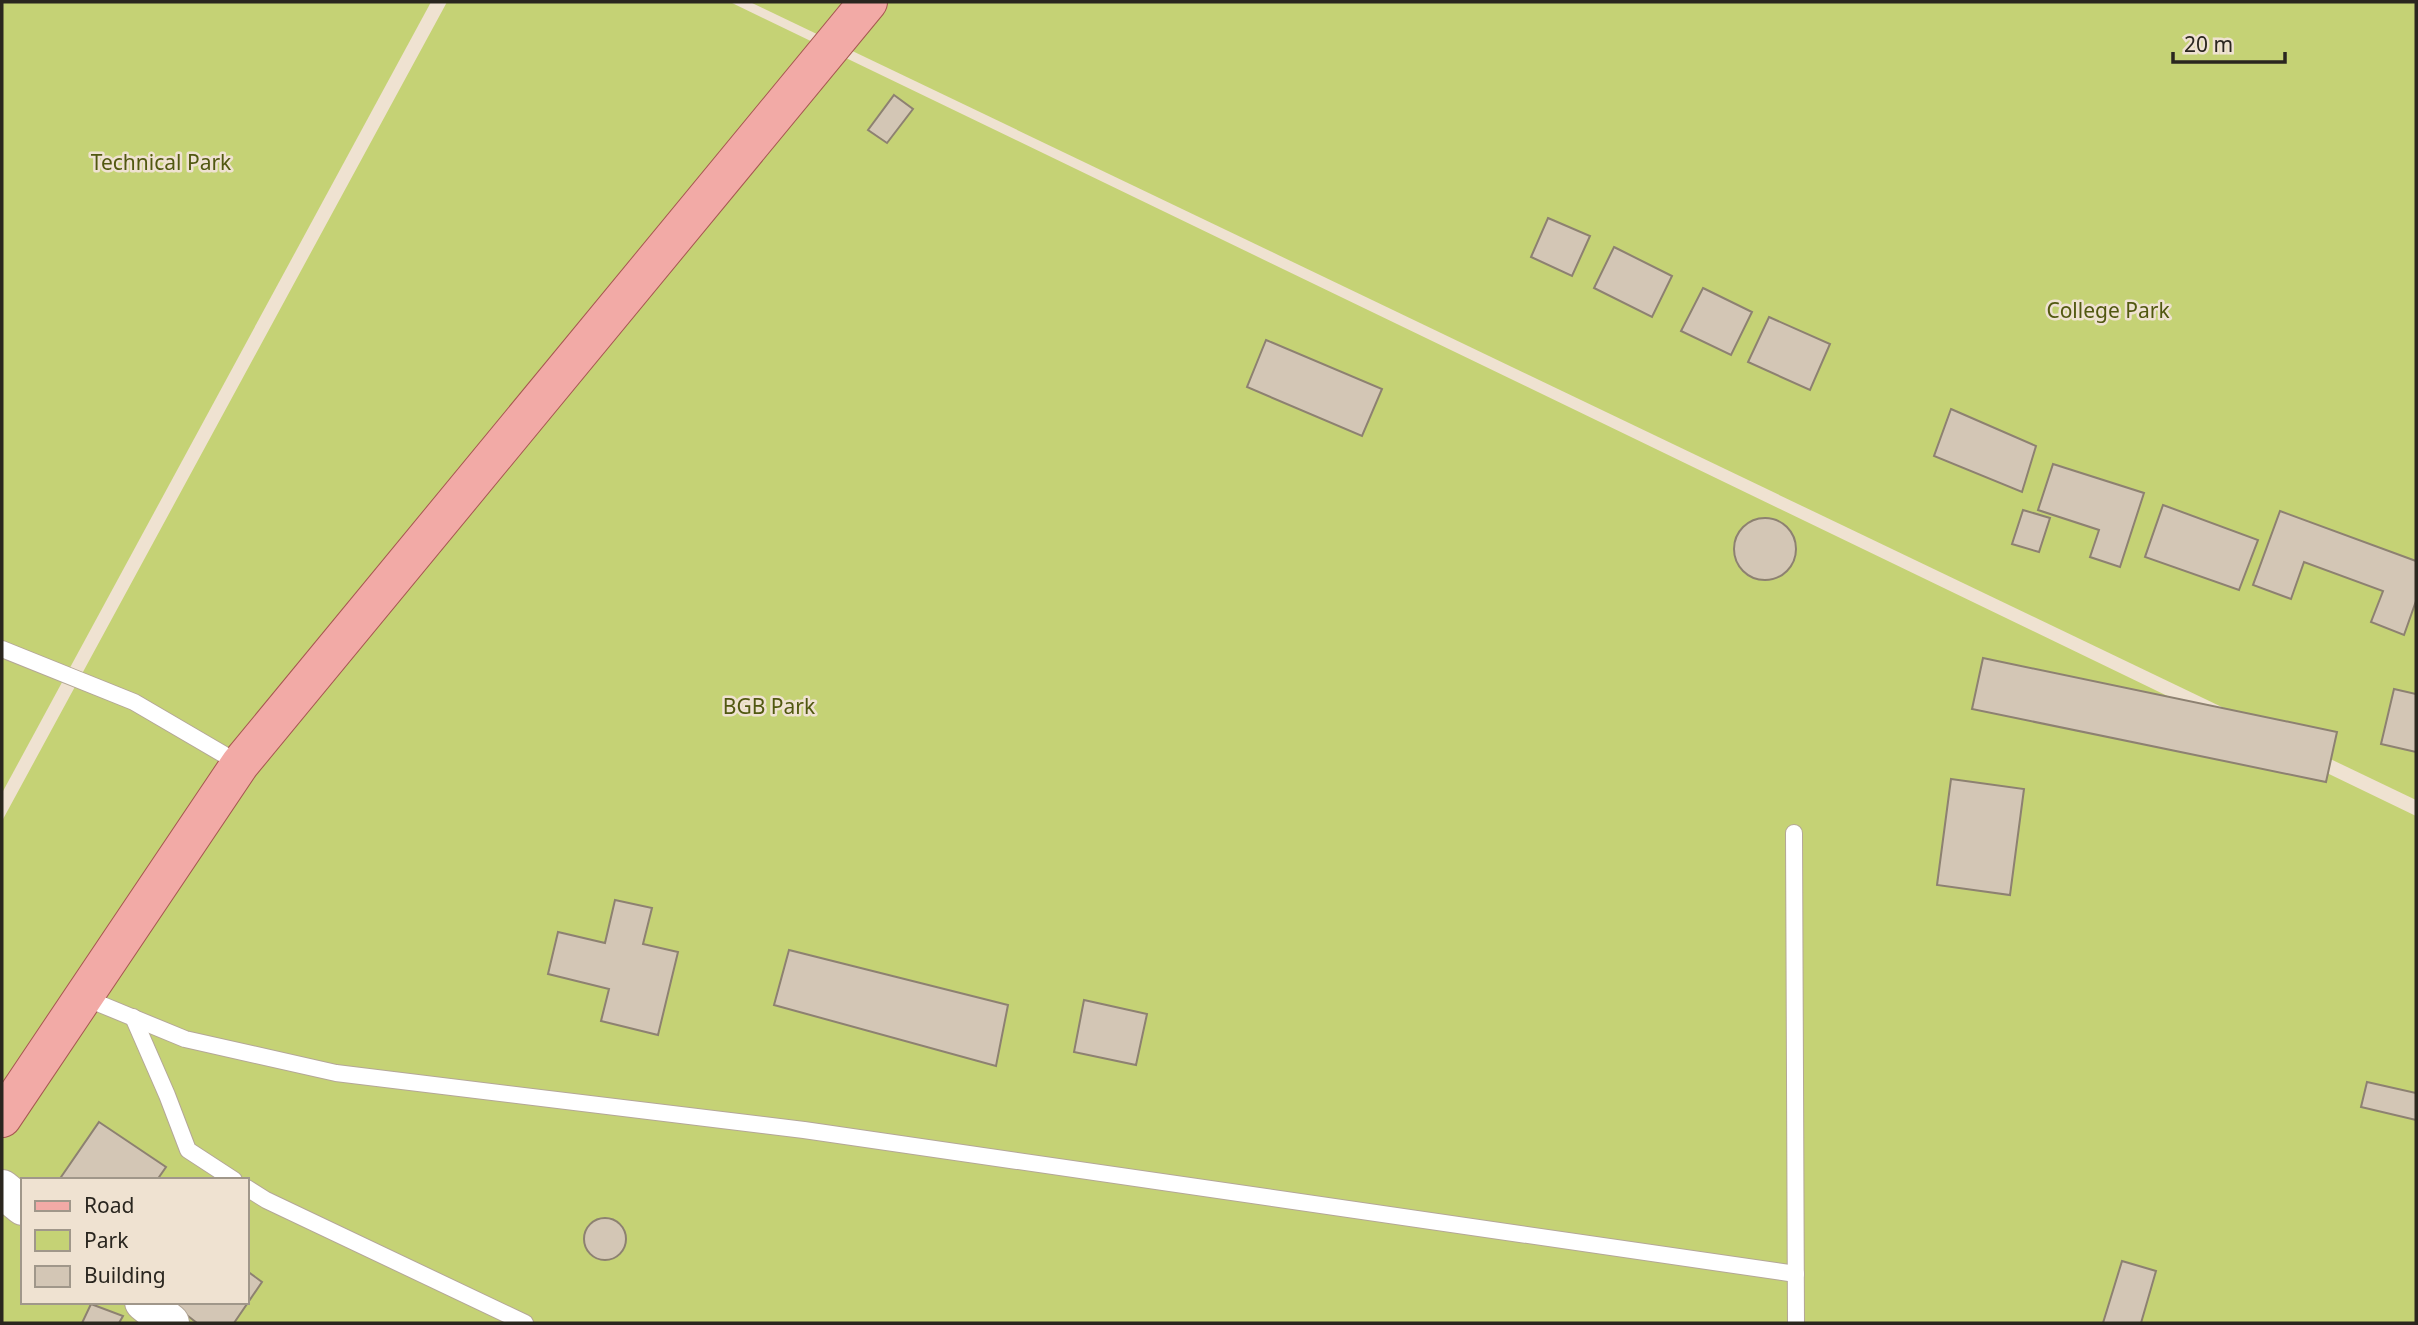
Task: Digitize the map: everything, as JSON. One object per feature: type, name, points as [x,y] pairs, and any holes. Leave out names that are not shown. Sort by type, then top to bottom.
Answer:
[{"type":"main road","points":[[2,1118],[240,764],[867,2]]},
{"type":"street","points":[[2,1189],[21,1204]]},
{"type":"street","points":[[146,1304],[170,1323]]},
{"type":"lane","points":[[2,649],[134,702],[240,764]]},
{"type":"lane","points":[[1794,833],[1796,1323]]},
{"type":"lane","points":[[83,997],[185,1039],[336,1073],[804,1130],[1796,1274]]},
{"type":"lane","points":[[133,1017],[188,1150],[231,1178]]},
{"type":"lane","points":[[248,1189],[266,1200],[525,1323]]},
{"type":"green space","name":"Technical Park","points":[[2,2],[431,2],[2,793]]},
{"type":"green space","name":"BGB Park","points":[[447,2],[730,2],[2416,816],[2416,1323],[2,1323],[2,821]]},
{"type":"green space","name":"College Park","points":[[750,2],[2416,2],[2416,800]]},
{"type":"building","points":[[894,95],[913,109],[887,143],[868,130]]},
{"type":"building","points":[[1548,218],[1590,236],[1572,276],[1531,257]]},
{"type":"building","points":[[1614,247],[1672,276],[1652,317],[1594,288]]},
{"type":"building","points":[[1703,288],[1752,312],[1731,355],[1681,331]]},
{"type":"building","points":[[1769,317],[1830,344],[1810,390],[1748,362]]},
{"type":"building","points":[[1266,340],[1382,389],[1362,436],[1247,387]]},
{"type":"building","points":[[1951,409],[2036,446],[2022,492],[1934,456]]},
{"type":"building","points":[[2053,464],[2144,493],[2120,567],[2090,557],[2099,530],[2038,510]]},
{"type":"building","points":[[2163,505],[2258,540],[2239,590],[2145,557]]},
{"type":"building","points":[[2023,510],[2050,518],[2039,552],[2012,544]]},
{"type":"building","points":[[2280,511],[2416,561],[2416,601],[2404,635],[2371,622],[2383,591],[2304,562],[2291,599],[2253,585]]},
{"type":"building","points":[[1759,518],[1771,518],[1787,527],[1794,537],[1794,561],[1787,571],[1771,580],[1759,580],[1748,575],[1739,566],[1734,555],[1734,543],[1739,532],[1748,523]]},
{"type":"building","points":[[1983,658],[2337,732],[2326,782],[1972,709]]},
{"type":"building","points":[[2394,689],[2416,694],[2416,752],[2381,744]]},
{"type":"building","points":[[1951,779],[2024,789],[2010,895],[1937,885]]},
{"type":"building","points":[[615,900],[652,908],[643,944],[678,952],[658,1035],[601,1021],[609,989],[548,974],[558,932],[605,943]]},
{"type":"building","points":[[789,950],[1008,1005],[996,1066],[774,1005]]},
{"type":"building","points":[[1084,1000],[1147,1014],[1136,1065],[1074,1052]]},
{"type":"building","points":[[2367,1082],[2416,1093],[2416,1120],[2361,1107]]},
{"type":"building","points":[[99,1122],[166,1167],[158,1178],[60,1178]]},
{"type":"building","points":[[605,1218],[620,1224],[626,1239],[620,1254],[605,1260],[590,1254],[584,1239],[590,1224]]},
{"type":"building","points":[[2122,1261],[2156,1271],[2141,1323],[2103,1323]]},
{"type":"building","points":[[248,1272],[262,1282],[248,1302]]},
{"type":"building","points":[[91,1304],[123,1316],[119,1323],[82,1323]]},
{"type":"building","points":[[173,1304],[247,1304],[234,1323],[197,1323]]}]
